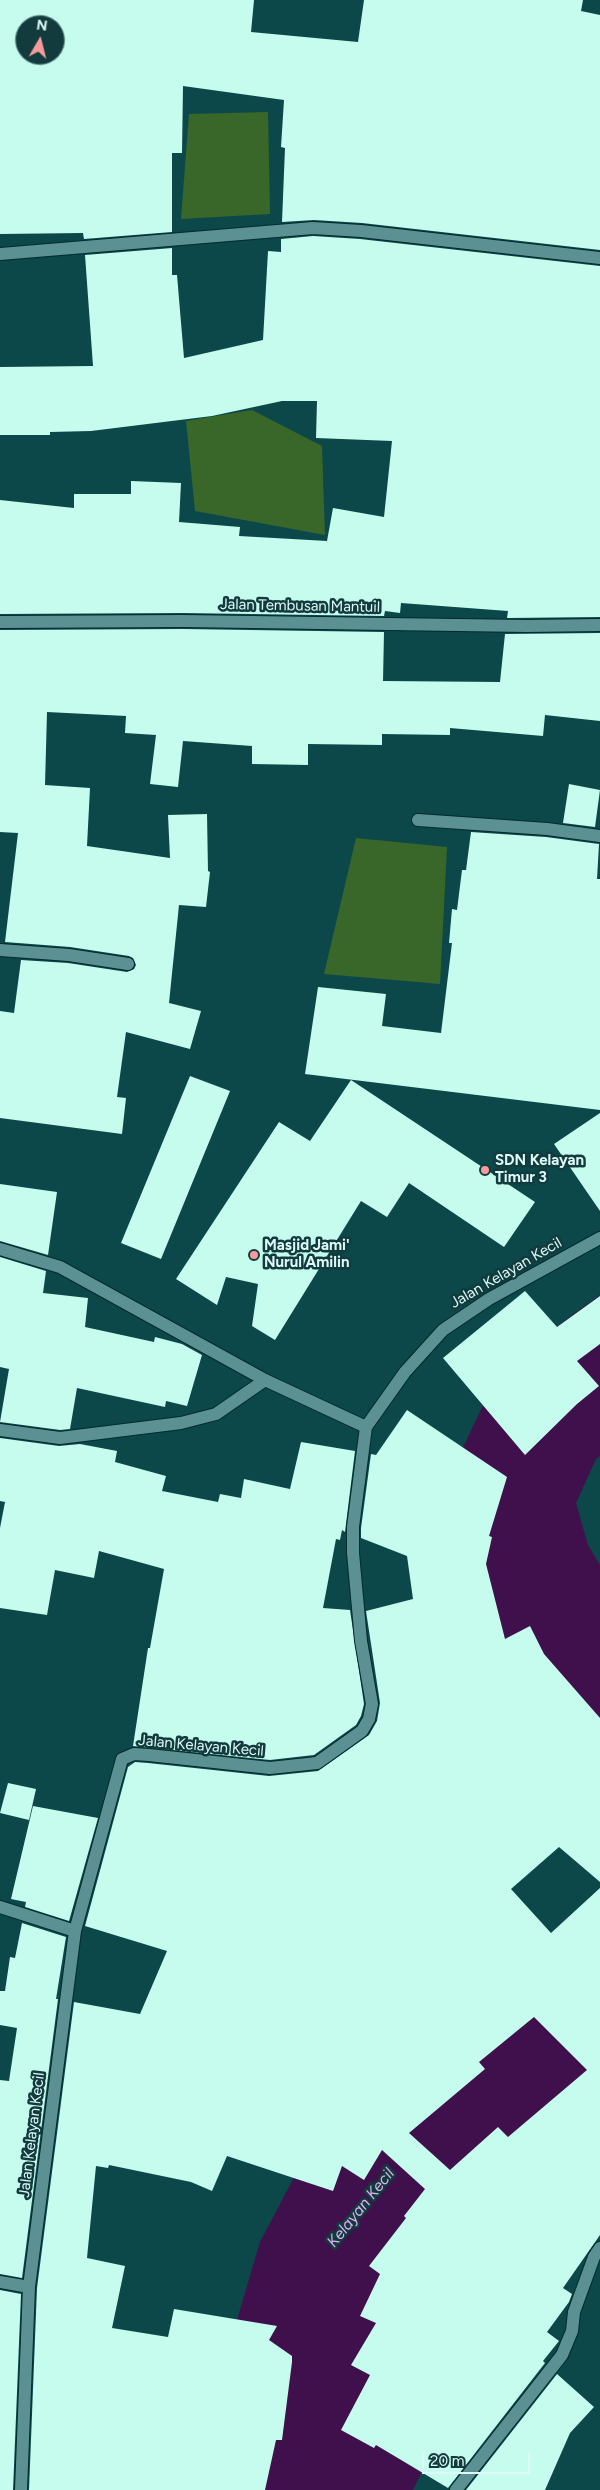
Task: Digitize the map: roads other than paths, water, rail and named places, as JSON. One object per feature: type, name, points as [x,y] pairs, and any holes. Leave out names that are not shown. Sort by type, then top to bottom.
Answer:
[{"type":"street","points":[[0,254],[313,228],[361,231],[600,258]]},
{"type":"street","name":"Jalan Tembusan Mantuil","points":[[0,622],[183,621],[526,626],[600,625]]},
{"type":"street","points":[[418,820],[547,829],[600,836]]},
{"type":"street","points":[[0,950],[70,955],[128,964]]},
{"type":"street","name":"Jalan Kelayan Kecil","points":[[21,2490],[28,2287],[75,1931],[122,1759],[134,1754],[270,1768],[317,1764],[362,1731],[366,1725],[372,1704],[361,1641],[353,1553],[353,1527],[366,1427],[405,1372],[443,1330],[489,1299],[600,1238]]},
{"type":"street","points":[[0,1248],[60,1267],[265,1380],[366,1427]]},
{"type":"street","points":[[0,1430],[60,1438],[181,1423],[216,1414],[265,1380]]},
{"type":"street","points":[[0,1907],[75,1931]]},
{"type":"street","points":[[456,2490],[562,2355],[572,2332],[578,2303],[594,2257],[600,2248]]},
{"type":"street","points":[[0,2282],[28,2287]]},
{"type":"water","points":[[600,1295],[600,1456],[596,1459],[576,1503],[588,1545],[600,1565],[600,1860],[484,1694],[459,1456],[493,1384],[564,1321]]},
{"type":"water","name":"Kelayan Kecil","points":[[600,1957],[600,2140],[462,2321],[420,2476],[413,2490],[189,2490],[199,2449],[260,2242],[328,2113]]},
{"type":"place","name":"SDN Kelayan Timur 3","points":[[485,1170]]},
{"type":"place","name":"Masjid Jami' Nurul Amilin","points":[[254,1255]]}]
